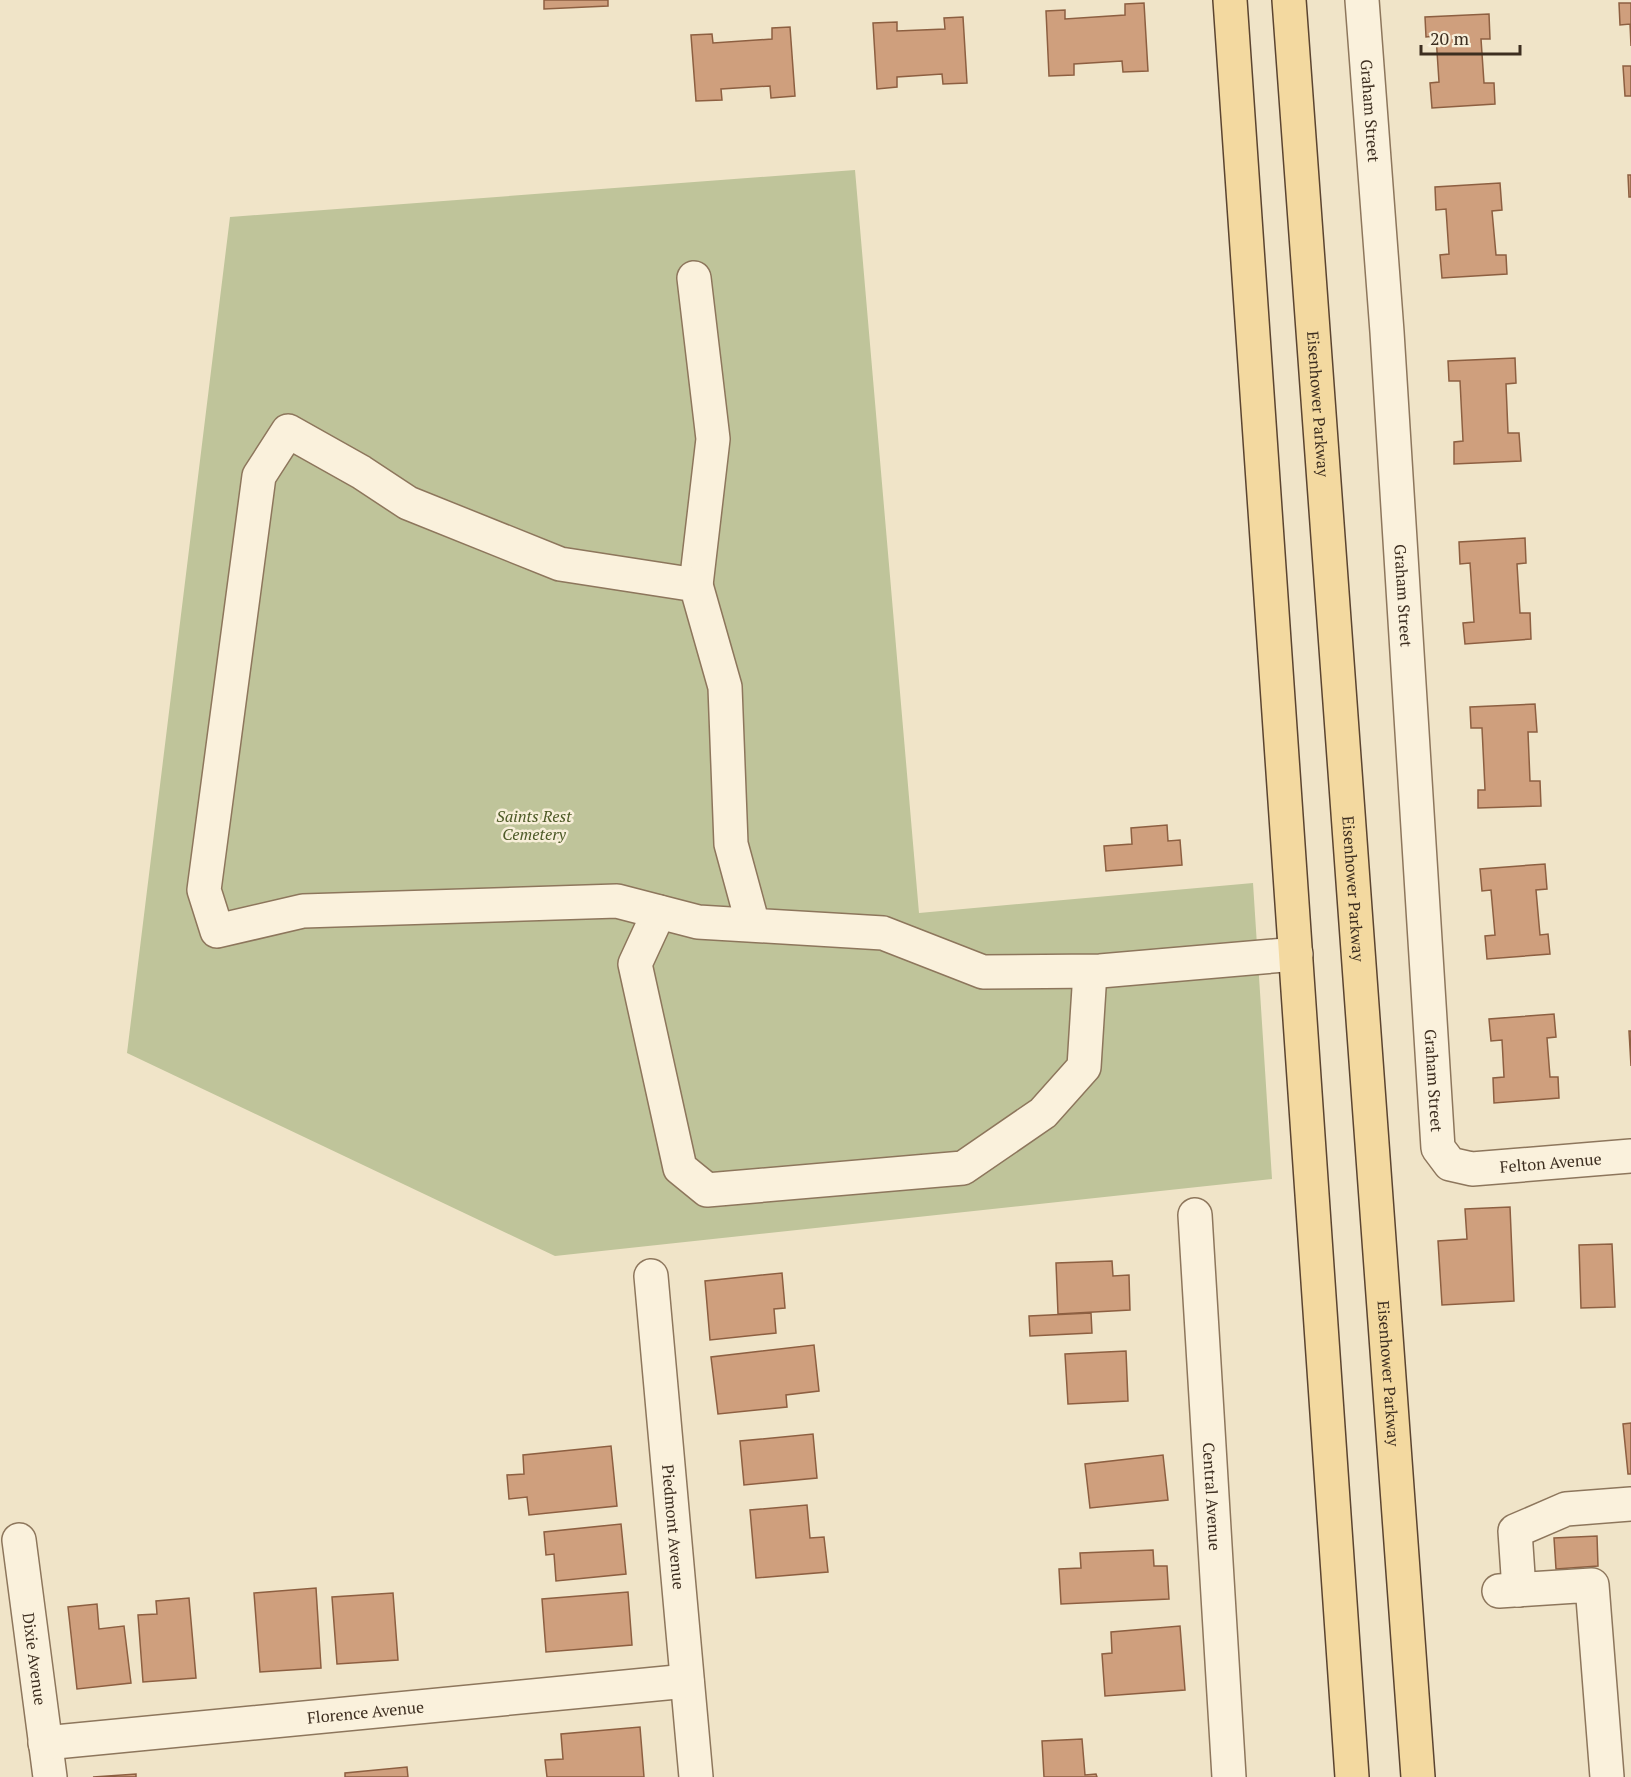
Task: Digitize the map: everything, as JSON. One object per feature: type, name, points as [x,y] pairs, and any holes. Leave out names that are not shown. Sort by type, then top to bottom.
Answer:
[{"type":"main road","points":[[1230,0],[1352,1777]]},
{"type":"main road","name":"Eisenhower Parkway","points":[[1288,1],[1418,1777]]},
{"type":"street","name":"Graham Street","points":[[1362,0],[1387,333],[1438,1148],[1450,1164],[1472,1169]]},
{"type":"street","points":[[694,278],[713,439],[696,585],[725,687],[731,844],[753,925]]},
{"type":"street","points":[[696,585],[560,564],[408,503],[361,472],[288,431],[259,476],[204,890],[217,931],[303,911],[617,901],[698,922],[883,933],[983,972],[1090,972],[1296,954]]},
{"type":"street","points":[[658,912],[635,964],[680,1168],[707,1190],[963,1168],[1043,1113],[1084,1068],[1090,972]]},
{"type":"street","name":"Felton Avenue","points":[[1472,1169],[1631,1156]]},
{"type":"street","name":"Central Avenue","points":[[1195,1215],[1229,1777]]},
{"type":"street","name":"Piedmont Avenue","points":[[651,1276],[696,1777]]},
{"type":"street","points":[[1607,1777],[1592,1585],[1509,1591],[1515,1531],[1566,1509],[1631,1504]]},
{"type":"street","name":"Dixie Avenue","points":[[19,1540],[50,1777]]},
{"type":"street","name":"Florence Avenue","points":[[45,1743],[687,1681]]},
{"type":"green space","name":"Saints Rest Cemetery","points":[[855,170],[919,913],[1253,883],[1272,1179],[555,1256],[127,1053],[230,217]]},
{"type":"building","points":[[544,0],[608,0],[608,6],[544,9]]},
{"type":"building","points":[[1144,3],[1148,71],[1123,72],[1122,61],[1074,64],[1074,75],[1049,76],[1046,11],[1065,10],[1065,19],[1125,15],[1125,4]]},
{"type":"building","points":[[1619,3],[1631,3],[1631,46],[1630,24],[1620,25]]},
{"type":"building","points":[[1489,14],[1490,39],[1481,39],[1484,83],[1494,83],[1495,104],[1432,108],[1430,83],[1439,82],[1436,36],[1426,37],[1425,17]]},
{"type":"building","points":[[963,17],[967,83],[943,84],[942,74],[897,77],[897,87],[877,89],[873,23],[897,22],[897,31],[945,29],[944,18]]},
{"type":"building","points":[[790,27],[795,96],[771,98],[770,86],[721,89],[722,100],[696,101],[691,35],[712,34],[713,43],[772,39],[772,28]]},
{"type":"building","points":[[1623,66],[1631,66],[1631,96],[1625,96]]},
{"type":"building","points":[[1628,175],[1631,175],[1631,197],[1629,197]]},
{"type":"building","points":[[1500,183],[1502,210],[1492,211],[1496,255],[1506,255],[1507,274],[1442,278],[1440,255],[1449,254],[1446,209],[1436,210],[1435,187]]},
{"type":"building","points":[[1515,358],[1516,383],[1506,384],[1508,433],[1519,433],[1521,461],[1454,464],[1454,442],[1463,441],[1460,381],[1449,381],[1448,361]]},
{"type":"building","points":[[1525,538],[1526,563],[1517,564],[1520,613],[1530,613],[1531,639],[1465,644],[1463,623],[1474,622],[1470,563],[1460,564],[1459,542]]},
{"type":"building","points":[[1535,704],[1537,732],[1528,732],[1530,781],[1540,781],[1541,806],[1478,808],[1478,790],[1485,790],[1482,728],[1471,728],[1470,707]]},
{"type":"building","points":[[1167,825],[1168,841],[1180,840],[1182,865],[1106,871],[1104,846],[1132,844],[1131,828]]},
{"type":"building","points":[[1545,864],[1547,889],[1536,890],[1540,935],[1548,934],[1550,954],[1487,959],[1485,936],[1495,935],[1491,890],[1482,891],[1480,869]]},
{"type":"building","points":[[1554,1014],[1556,1037],[1547,1038],[1550,1077],[1558,1077],[1559,1098],[1494,1103],[1493,1078],[1504,1077],[1502,1040],[1491,1041],[1489,1019]]},
{"type":"building","points":[[1629,1031],[1631,1031],[1631,1066]]},
{"type":"building","points":[[1510,1207],[1514,1301],[1442,1305],[1438,1241],[1467,1239],[1465,1209]]},
{"type":"building","points":[[1612,1244],[1615,1307],[1581,1308],[1579,1245]]},
{"type":"building","points":[[1112,1261],[1113,1276],[1129,1275],[1130,1310],[1058,1314],[1056,1263]]},
{"type":"building","points":[[782,1273],[785,1308],[774,1309],[776,1333],[710,1340],[705,1281]]},
{"type":"building","points":[[1091,1313],[1092,1333],[1030,1336],[1029,1316]]},
{"type":"building","points":[[814,1345],[819,1391],[786,1395],[787,1407],[718,1414],[711,1357]]},
{"type":"building","points":[[1126,1351],[1128,1401],[1068,1404],[1065,1354]]},
{"type":"building","points":[[1631,1423],[1631,1474],[1628,1474],[1623,1424]]},
{"type":"building","points":[[813,1434],[817,1478],[744,1485],[740,1441]]},
{"type":"building","points":[[611,1446],[617,1506],[529,1515],[527,1497],[509,1499],[507,1475],[524,1474],[523,1455]]},
{"type":"building","points":[[1163,1455],[1168,1500],[1090,1508],[1085,1464]]},
{"type":"building","points":[[807,1505],[810,1538],[824,1537],[828,1572],[756,1578],[750,1510]]},
{"type":"building","points":[[621,1524],[626,1574],[556,1581],[554,1554],[546,1555],[544,1532]]},
{"type":"building","points":[[1597,1536],[1598,1566],[1556,1569],[1554,1538]]},
{"type":"building","points":[[1153,1550],[1154,1566],[1167,1566],[1169,1599],[1061,1604],[1059,1569],[1081,1568],[1080,1553]]},
{"type":"building","points":[[316,1588],[321,1668],[260,1672],[254,1593]]},
{"type":"building","points":[[628,1592],[632,1645],[546,1652],[542,1599]]},
{"type":"building","points":[[393,1593],[398,1660],[337,1664],[332,1597]]},
{"type":"building","points":[[189,1598],[196,1678],[143,1682],[138,1615],[157,1614],[156,1601]]},
{"type":"building","points":[[97,1604],[99,1629],[124,1626],[131,1683],[77,1689],[68,1607]]},
{"type":"building","points":[[1180,1626],[1185,1690],[1105,1696],[1102,1654],[1112,1653],[1111,1632]]},
{"type":"building","points":[[640,1727],[644,1777],[547,1777],[545,1760],[563,1759],[561,1734]]},
{"type":"building","points":[[1082,1739],[1085,1775],[1096,1774],[1097,1777],[1044,1777],[1042,1741]]},
{"type":"building","points":[[407,1767],[408,1777],[345,1777],[345,1773]]},
{"type":"building","points":[[136,1774],[136,1777],[93,1777]]}]
